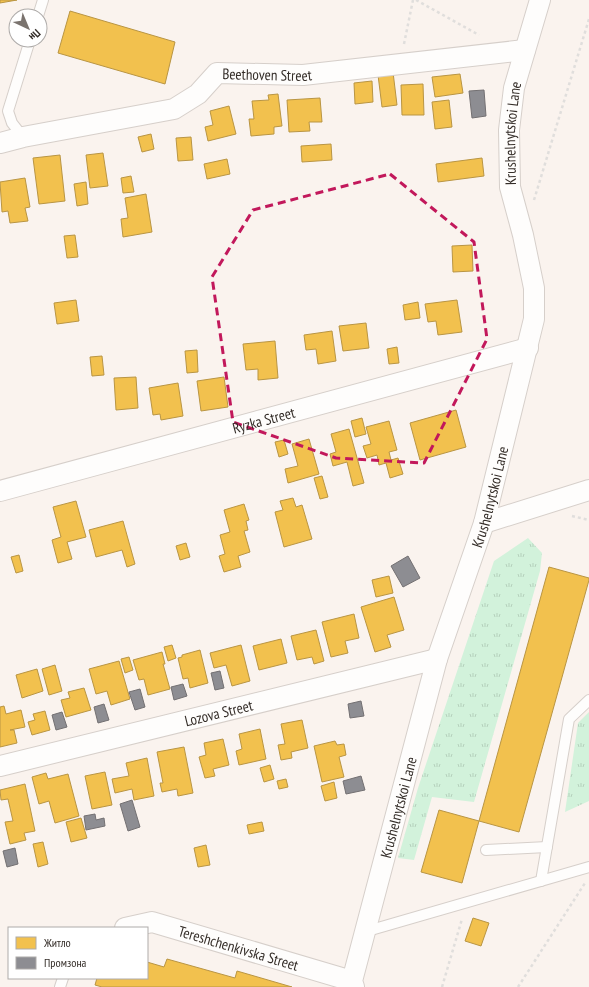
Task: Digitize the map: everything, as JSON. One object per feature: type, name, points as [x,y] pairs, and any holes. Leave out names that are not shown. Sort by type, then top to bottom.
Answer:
[{"type":"street","name":"Krushelnytskoi Lane","points":[[353,984],[364,932],[437,659],[484,523],[534,319],[534,288],[523,235],[510,188],[509,130],[514,88],[540,0]]},
{"type":"street","name":"Beethoven Street","points":[[0,143],[23,137],[174,109],[198,94],[217,73],[303,75],[525,50]]},
{"type":"street","name":"Ryzka Street","points":[[0,491],[528,348]]},
{"type":"street","points":[[484,523],[589,490]]},
{"type":"street","name":"Lozova Street","points":[[0,766],[437,659]]},
{"type":"street","name":"Tereshchenkivska Street","points":[[130,927],[152,922],[353,984]]},
{"type":"lane","points":[[23,137],[12,123],[8,111],[28,48]]},
{"type":"lane","points":[[542,881],[569,719],[589,700]]},
{"type":"lane","points":[[486,850],[547,847]]},
{"type":"lane","points":[[364,932],[589,867]]},
{"type":"path","points":[[400,65],[415,0],[482,37]]},
{"type":"path","points":[[532,205],[589,19]]},
{"type":"path","points":[[518,987],[585,882]]},
{"type":"path","points":[[442,987],[467,901]]},
{"type":"highlighted area","points":[[390,174],[474,242],[487,339],[424,463],[336,458],[233,422],[212,277],[253,210]]},
{"type":"green space","points":[[528,538],[542,553],[540,571],[474,802],[432,797],[414,860],[398,858],[418,788],[494,561]]},
{"type":"green space","points":[[589,712],[589,801],[565,812],[578,723]]},
{"type":"building: Житло","points":[[0,0],[17,0],[0,3]]},
{"type":"building: Житло","points":[[70,11],[175,42],[165,84],[58,53]]},
{"type":"building: Житло","points":[[393,72],[397,105],[382,107],[378,75]]},
{"type":"building: Житло","points":[[460,74],[463,93],[435,97],[432,77]]},
{"type":"building: Житло","points":[[372,81],[373,102],[355,104],[354,83]]},
{"type":"building: Житло","points":[[423,84],[424,115],[402,115],[401,85]]},
{"type":"building: Житло","points":[[278,94],[282,126],[274,127],[274,134],[251,136],[249,119],[254,119],[252,101],[269,100],[268,95]]},
{"type":"building: Житло","points":[[320,98],[322,122],[309,122],[310,131],[289,132],[287,100]]},
{"type":"building: Житло","points":[[449,100],[452,127],[435,129],[432,102]]},
{"type":"building: Житло","points":[[229,106],[236,134],[208,141],[205,127],[213,125],[210,111]]},
{"type":"building: Житло","points":[[151,134],[154,149],[142,152],[138,137]]},
{"type":"building: Житло","points":[[191,137],[193,160],[178,161],[176,138]]},
{"type":"building: Житло","points":[[331,144],[332,160],[302,162],[301,146]]},
{"type":"building: Житло","points":[[103,153],[108,186],[90,188],[86,155]]},
{"type":"building: Житло","points":[[60,155],[65,201],[39,204],[33,158]]},
{"type":"building: Житло","points":[[482,158],[484,176],[438,182],[436,164]]},
{"type":"building: Житло","points":[[227,159],[230,174],[207,179],[204,164]]},
{"type":"building: Житло","points":[[131,176],[134,192],[123,193],[121,178]]},
{"type":"building: Житло","points":[[25,178],[30,207],[25,208],[28,221],[10,223],[8,211],[2,212],[0,182]]},
{"type":"building: Житло","points":[[86,182],[88,204],[77,206],[74,184]]},
{"type":"building: Житло","points":[[146,194],[152,232],[123,237],[121,219],[128,218],[125,198]]},
{"type":"building: Житло","points":[[75,235],[78,257],[67,258],[64,236]]},
{"type":"building: Житло","points":[[472,245],[473,271],[453,272],[452,246]]},
{"type":"building: Житло","points":[[76,300],[79,321],[57,324],[54,303]]},
{"type":"building: Житло","points":[[457,300],[462,332],[438,335],[436,321],[428,322],[425,304]]},
{"type":"building: Житло","points":[[418,302],[420,318],[405,320],[403,305]]},
{"type":"building: Житло","points":[[366,323],[369,348],[343,351],[339,326]]},
{"type":"building: Житло","points":[[332,331],[336,361],[318,364],[316,349],[306,350],[304,335]]},
{"type":"building: Житло","points":[[275,341],[278,378],[258,380],[258,369],[246,370],[243,344]]},
{"type":"building: Житло","points":[[397,347],[399,363],[389,364],[387,349]]},
{"type":"building: Житло","points":[[197,350],[198,372],[187,373],[185,351]]},
{"type":"building: Житло","points":[[102,356],[104,375],[92,376],[90,357]]},
{"type":"building: Житло","points":[[136,377],[138,408],[116,410],[114,378]]},
{"type":"building: Житло","points":[[224,377],[228,407],[201,411],[197,381]]},
{"type":"building: Житло","points":[[178,383],[183,416],[161,420],[160,414],[153,415],[149,388]]},
{"type":"building: Житло","points":[[456,410],[466,447],[420,460],[410,423]]},
{"type":"building: Житло","points":[[362,418],[366,434],[355,437],[351,421]]},
{"type":"building: Житло","points":[[389,421],[397,450],[389,452],[391,460],[398,458],[403,474],[390,478],[386,463],[379,465],[377,455],[367,458],[363,446],[371,444],[366,427]]},
{"type":"building: Житло","points":[[349,429],[364,483],[353,486],[347,462],[333,466],[330,454],[336,452],[331,434]]},
{"type":"building: Житло","points":[[309,439],[319,474],[288,483],[285,469],[298,466],[292,444]]},
{"type":"building: Житло","points":[[284,440],[288,454],[279,457],[275,442]]},
{"type":"building: Житло","points":[[322,476],[328,497],[320,499],[314,478]]},
{"type":"building: Житло","points":[[293,498],[296,507],[302,505],[312,539],[284,547],[275,512],[283,510],[280,501]]},
{"type":"building: Житло","points":[[76,501],[86,537],[67,542],[72,559],[58,563],[52,540],[61,537],[53,507]]},
{"type":"building: Житло","points":[[244,504],[249,520],[246,521],[248,530],[244,531],[250,552],[238,556],[241,567],[224,572],[219,556],[225,554],[220,535],[230,532],[224,510]]},
{"type":"building: Житло","points":[[123,521],[135,564],[127,567],[122,550],[96,557],[89,530]]},
{"type":"building: Житло","points":[[186,543],[190,557],[180,560],[176,546]]},
{"type":"building: Житло","points":[[19,555],[23,571],[16,573],[11,557]]},
{"type":"building: Житло","points":[[549,567],[589,578],[589,580],[519,832],[479,821]]},
{"type":"building: Житло","points":[[389,576],[393,593],[376,597],[372,580]]},
{"type":"building: Житло","points":[[394,597],[404,630],[387,635],[391,647],[375,652],[361,607]]},
{"type":"building: Житло","points":[[354,614],[359,638],[345,641],[348,653],[331,657],[322,622]]},
{"type":"building: Житло","points":[[316,630],[324,661],[314,664],[312,657],[297,660],[291,636]]},
{"type":"building: Житло","points":[[281,639],[287,663],[259,670],[253,646]]},
{"type":"building: Житло","points":[[172,645],[176,658],[168,661],[164,647]]},
{"type":"building: Житло","points":[[241,645],[250,681],[232,686],[226,665],[214,668],[210,653]]},
{"type":"building: Житло","points":[[200,650],[208,683],[190,688],[188,678],[183,679],[178,658],[182,657],[182,655]]},
{"type":"building: Житло","points":[[162,652],[165,664],[163,664],[170,689],[148,695],[144,679],[139,680],[133,660]]},
{"type":"building: Житло","points":[[129,657],[133,670],[125,673],[121,659]]},
{"type":"building: Житло","points":[[119,661],[130,699],[111,705],[107,691],[96,694],[89,669]]},
{"type":"building: Житло","points":[[55,665],[62,691],[49,695],[42,669]]},
{"type":"building: Житло","points":[[37,669],[43,691],[22,698],[16,675]]},
{"type":"building: Житло","points":[[84,688],[91,710],[66,717],[61,700],[70,698],[68,692]]},
{"type":"building: Житло","points":[[4,706],[6,714],[21,710],[25,727],[10,730],[14,730],[17,743],[0,747],[0,707]]},
{"type":"building: Житло","points":[[45,711],[50,730],[32,735],[28,722],[35,720],[33,714]]},
{"type":"building: Житло","points":[[302,720],[308,748],[291,752],[292,758],[281,760],[278,745],[285,744],[281,724]]},
{"type":"building: Житло","points":[[260,729],[266,759],[239,765],[236,751],[242,749],[239,734]]},
{"type":"building: Житло","points":[[223,739],[229,765],[213,769],[215,776],[205,778],[199,757],[206,755],[204,743]]},
{"type":"building: Житло","points":[[335,741],[337,745],[344,744],[346,755],[339,757],[344,777],[322,782],[314,746]]},
{"type":"building: Житло","points":[[184,747],[193,793],[178,796],[177,789],[162,792],[160,783],[163,783],[157,752]]},
{"type":"building: Житло","points":[[147,758],[154,796],[134,800],[132,789],[115,793],[112,779],[129,776],[126,763]]},
{"type":"building: Житло","points":[[270,765],[274,779],[264,782],[260,768]]},
{"type":"building: Житло","points":[[105,772],[112,805],[92,809],[85,776]]},
{"type":"building: Житло","points":[[46,773],[48,779],[68,774],[79,816],[55,823],[49,801],[39,804],[32,777]]},
{"type":"building: Житло","points":[[286,779],[288,787],[279,789],[277,781]]},
{"type":"building: Житло","points":[[334,782],[337,798],[325,801],[321,786]]},
{"type":"building: Житло","points":[[25,784],[35,831],[24,833],[26,840],[10,844],[5,822],[13,821],[8,799],[1,800],[0,790]]},
{"type":"building: Житло","points":[[439,810],[479,821],[462,883],[421,872]]},
{"type":"building: Житло","points":[[81,818],[87,838],[71,842],[66,822]]},
{"type":"building: Житло","points":[[262,822],[264,831],[249,834],[247,825]]},
{"type":"building: Житло","points":[[43,842],[48,864],[38,867],[33,844]]},
{"type":"building: Житло","points":[[206,845],[210,865],[198,867],[194,848]]},
{"type":"building: Житло","points":[[473,918],[489,923],[481,946],[465,941]]},
{"type":"building: Житло","points":[[167,959],[235,978],[237,971],[292,987],[102,987],[95,985],[97,979],[148,979],[148,962],[164,967]]},
{"type":"building: Промзона","points":[[484,90],[486,116],[472,118],[469,91]]},
{"type":"building: Промзона","points":[[408,556],[420,578],[403,587],[391,566]]},
{"type":"building: Промзона","points":[[220,671],[224,688],[215,690],[211,673]]},
{"type":"building: Промзона","points":[[183,684],[187,696],[174,700],[171,687]]},
{"type":"building: Промзона","points":[[140,689],[145,707],[135,710],[129,692]]},
{"type":"building: Промзона","points":[[361,701],[364,716],[350,718],[348,704]]},
{"type":"building: Промзона","points":[[104,704],[109,720],[98,723],[94,707]]},
{"type":"building: Промзона","points":[[62,712],[67,727],[56,730],[52,715]]},
{"type":"building: Промзона","points":[[361,776],[365,790],[346,794],[343,781]]},
{"type":"building: Промзона","points":[[132,800],[140,827],[128,831],[120,804]]},
{"type":"building: Промзона","points":[[95,814],[96,820],[104,818],[105,826],[86,830],[84,816]]},
{"type":"building: Промзона","points":[[15,848],[18,864],[7,867],[3,851]]}]
